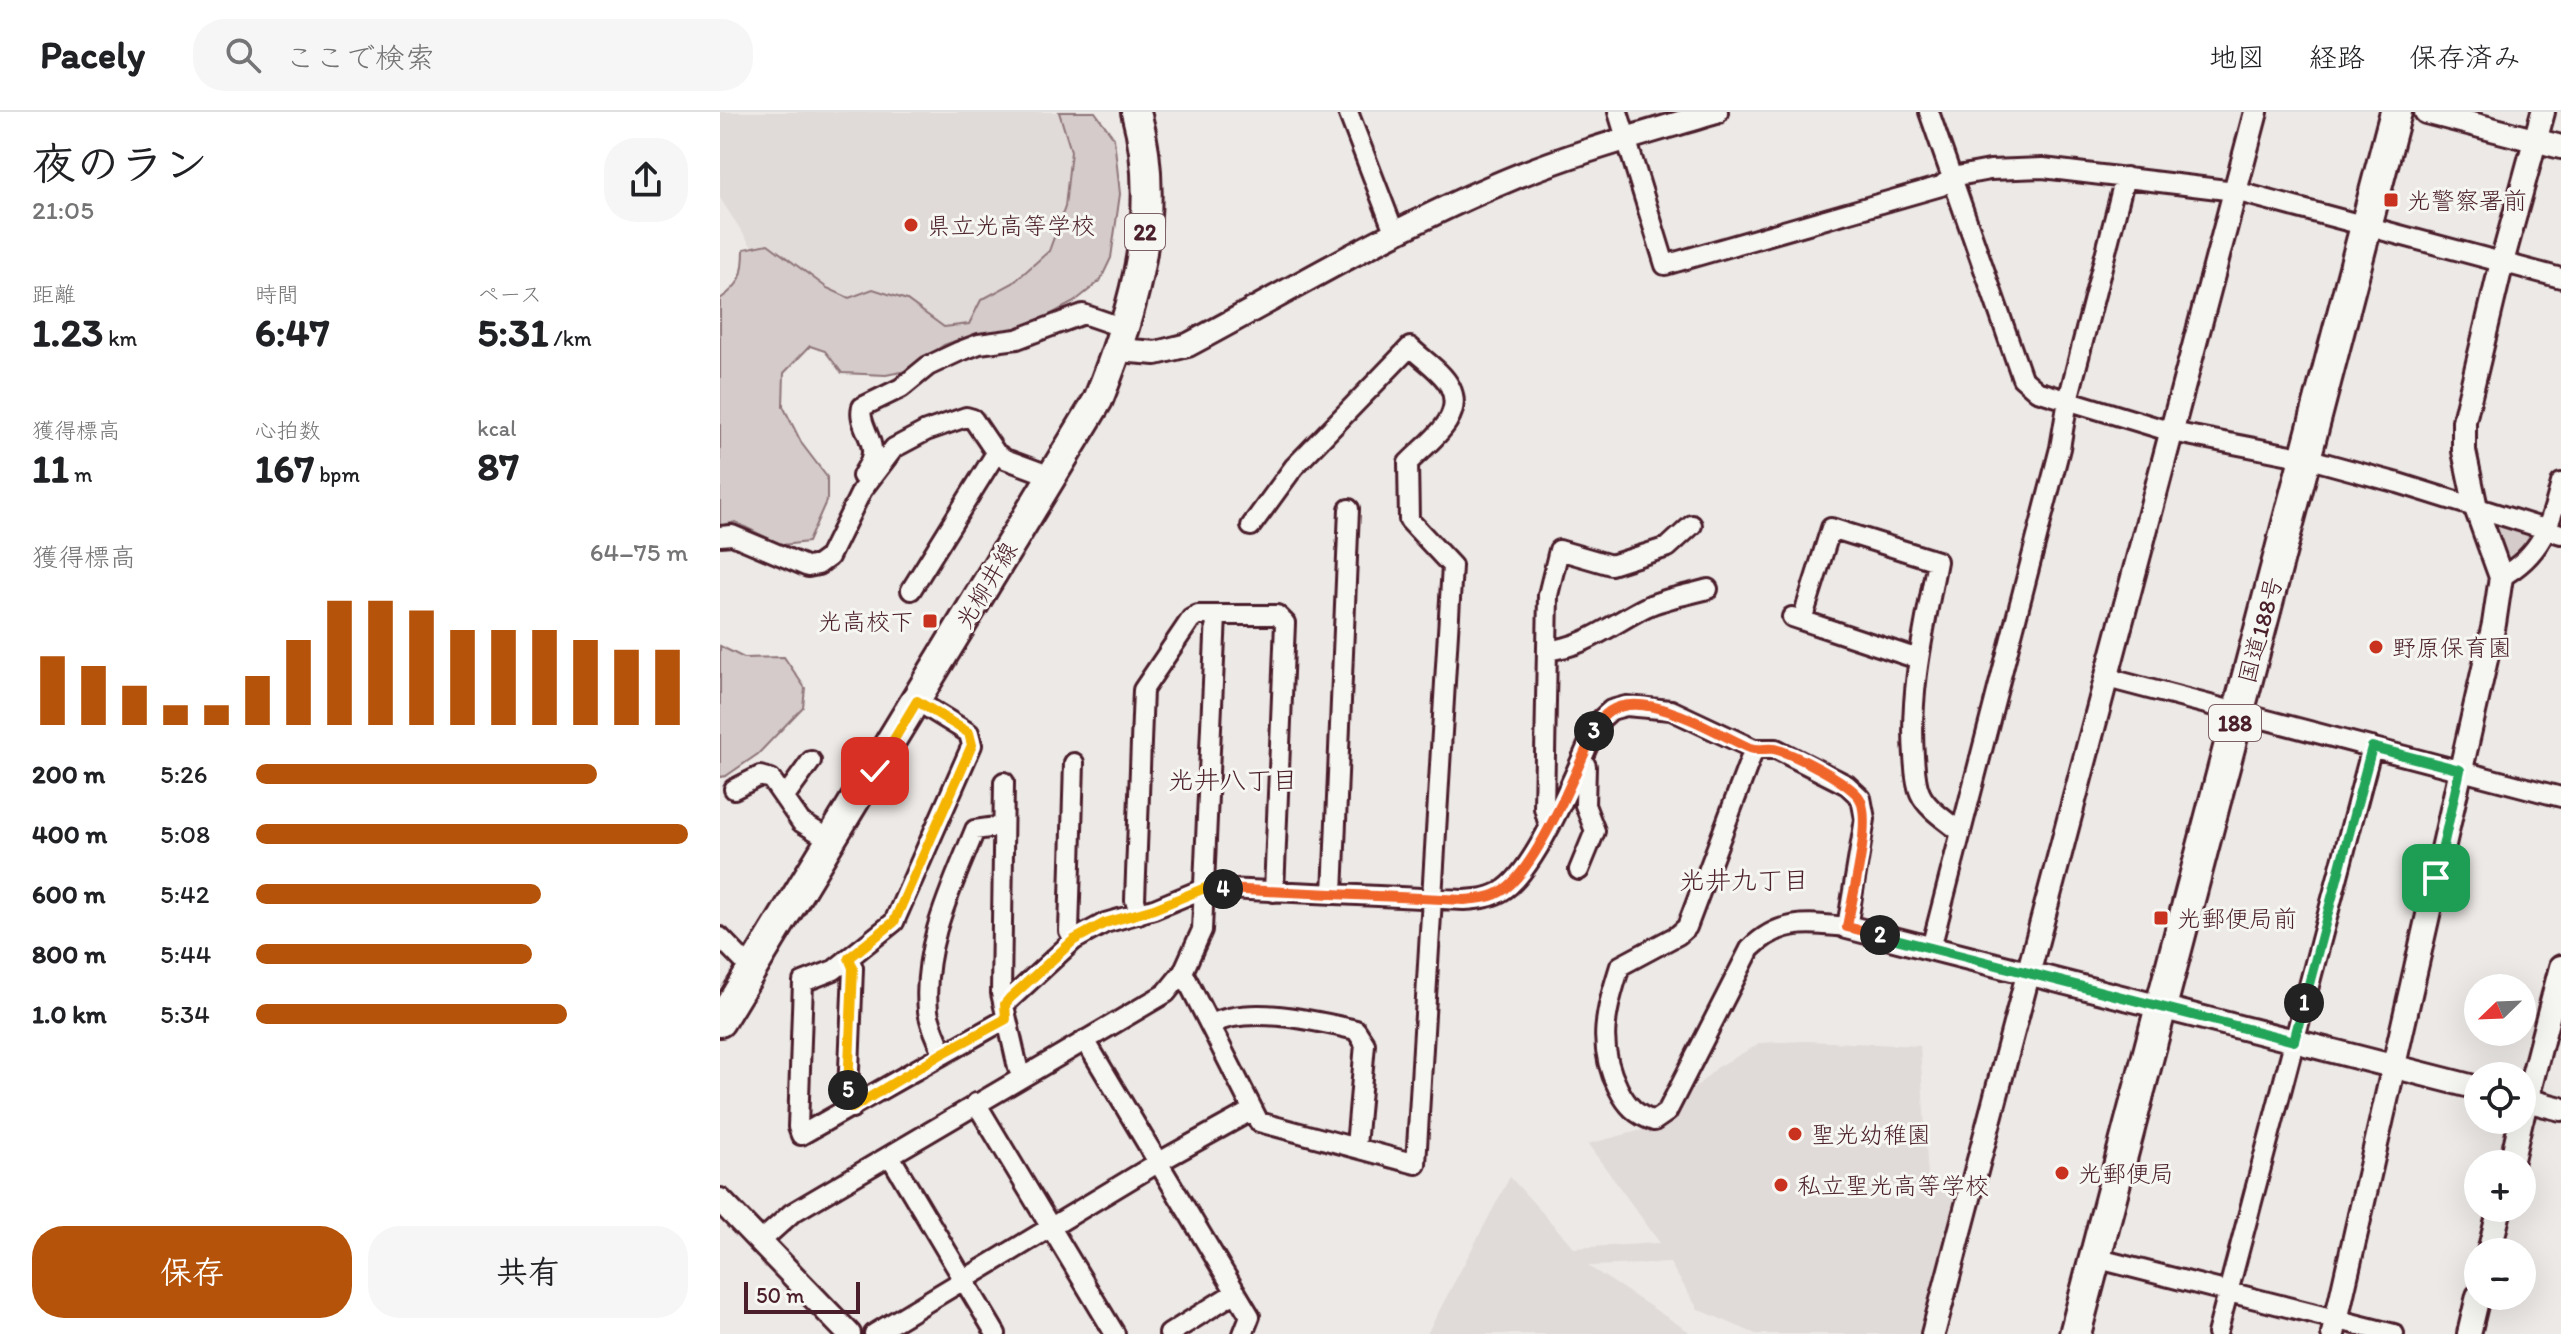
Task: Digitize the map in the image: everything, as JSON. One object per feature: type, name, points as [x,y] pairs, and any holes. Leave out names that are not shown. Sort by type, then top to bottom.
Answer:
[{"type":"highway","name":"国道188号","points":[[2075,1334],[2396,112]]},
{"type":"main road","name":"光柳井線","points":[[720,1022],[1098,400],[1121,339],[1142,255],[1146,218],[1145,150],[1136,112]]},
{"type":"street","points":[[1618,112],[1665,265],[1941,186],[1952,177],[1990,170],[2043,168],[2235,191],[2561,278]]},
{"type":"street","points":[[862,490],[859,481],[872,456],[872,447],[860,414],[862,407],[901,388],[928,366],[979,344],[1017,339],[1083,314],[1121,339],[1156,353],[1188,345],[1395,234],[1509,179],[1716,112]]},
{"type":"street","points":[[1929,112],[2022,378],[2037,391],[2172,432],[2306,458],[2398,483],[2555,532]]},
{"type":"street","points":[[1933,1334],[2256,112]]},
{"type":"street","points":[[2426,112],[2561,147]]},
{"type":"street","points":[[2334,1327],[2494,624],[2501,577],[2476,508],[2464,451],[2464,421],[2502,262],[2543,112]]},
{"type":"street","points":[[1352,113],[1395,234]]},
{"type":"street","points":[[1931,948],[2060,448],[2068,400],[2125,177]]},
{"type":"street","points":[[1183,972],[1259,1122],[1416,1164],[1452,566],[1409,520],[1408,463],[1453,417],[1455,402],[1450,385],[1410,347],[1294,467],[1251,526]]},
{"type":"street","points":[[720,536],[732,535],[808,567],[818,565],[829,557],[862,490],[894,448],[926,431],[966,417],[973,419],[996,453],[1051,476]]},
{"type":"street","points":[[911,590],[996,453]]},
{"type":"street","points":[[2501,577],[2517,568],[2555,532],[2561,483]]},
{"type":"street","points":[[1333,894],[1349,509]]},
{"type":"street","points":[[1549,826],[1544,808],[1548,595],[1559,550],[1611,565],[1668,547],[1692,525]]},
{"type":"street","points":[[1919,656],[1909,656],[1797,618],[1831,528],[1937,561],[1911,719],[1915,770],[1920,793],[1933,810],[1959,831]]},
{"type":"street","points":[[1547,650],[1560,650],[1610,628],[1648,606],[1708,589]]},
{"type":"street","points":[[1139,914],[1135,900],[1143,690],[1191,619],[1198,615],[1277,615],[1285,623],[1274,892]]},
{"type":"street","points":[[761,1241],[792,1213],[1166,993],[1183,972],[1202,930],[1216,615]]},
{"type":"street","points":[[2107,678],[2561,797]]},
{"type":"street","points":[[917,701],[969,733],[972,745],[894,922],[834,970],[803,982],[798,1127],[801,1135],[943,1053],[1006,1011],[1074,940],[1105,923],[1139,914],[1205,888],[1433,899],[1484,898],[1504,890],[1520,875],[1549,826],[1598,722],[1611,710],[1626,706],[1671,710],[1754,749],[1776,749],[1847,785],[1861,798],[1865,819],[1847,927]]},
{"type":"street","points":[[2217,1334],[2372,747]]},
{"type":"street","points":[[1754,749],[1687,927],[1620,966],[1607,1008],[1604,1049],[1624,1100],[1638,1116],[1654,1121],[1667,1112],[1750,949],[1766,934],[1805,923],[1847,927],[2464,1084]]},
{"type":"street","points":[[1579,870],[1595,831],[1585,805],[1586,766],[1582,758]]},
{"type":"street","points":[[785,797],[811,761]]},
{"type":"street","points":[[1074,763],[1069,931],[1074,940]]},
{"type":"street","points":[[734,789],[760,776],[771,779],[801,822],[832,841]]},
{"type":"street","points":[[1004,782],[1001,993],[1022,1075]]},
{"type":"street","points":[[943,1053],[928,1013],[936,926],[975,830],[1003,826]]},
{"type":"street","points":[[720,937],[752,970]]},
{"type":"street","points":[[849,958],[853,968],[848,1095],[852,1108]]},
{"type":"street","points":[[2536,1062],[2561,967]]},
{"type":"street","points":[[1210,1025],[1223,1018],[1278,1016],[1298,1017],[1356,1030],[1365,1044],[1356,1146]]},
{"type":"street","points":[[1085,1040],[1250,1316],[1243,1334]]},
{"type":"street","points":[[976,1103],[1115,1334]]},
{"type":"street","points":[[2536,1109],[2561,1109]]},
{"type":"street","points":[[874,1334],[1159,1162],[1251,1111]]},
{"type":"street","points":[[890,1156],[996,1334]]},
{"type":"street","points":[[720,1200],[849,1334]]},
{"type":"street","points":[[2095,1258],[2228,1292],[2334,1327],[2394,1334]]},
{"type":"street","points":[[1169,1334],[1236,1292]]},
{"type":"street","points":[[2469,1334],[2475,1310]]},
{"type":"shaded area","name":"県立光高等学校","points":[[720,112],[1077,112],[1091,207],[1013,319],[902,336],[797,292],[750,244],[720,198]]},
{"type":"shaded area","points":[[1059,112],[1095,112],[1114,138],[1120,194],[1111,258],[1100,281],[1074,302],[1038,321],[944,345],[906,371],[886,375],[842,373],[825,351],[810,346],[784,373],[783,406],[802,444],[827,477],[827,499],[808,542],[782,545],[735,522],[720,526],[720,299],[733,289],[740,278],[744,249],[768,244],[827,288],[849,298],[873,289],[907,300],[944,327],[969,324],[981,300],[1013,283],[1049,251],[1065,207],[1071,151]]},
{"type":"shaded area","points":[[2481,504],[2543,532],[2503,571]]},
{"type":"shaded area","points":[[720,646],[744,658],[784,657],[805,688],[803,707],[758,754],[720,777]]},
{"type":"shaded area","name":"私立聖光高等学校","points":[[1805,1041],[1920,1046],[1928,1179],[1960,1190],[1921,1334],[1756,1334],[1698,1309],[1670,1263],[1588,1266],[1690,1334],[1427,1334],[1510,1177],[1574,1248],[1660,1243],[1588,1144],[1666,1124],[1687,1095],[1718,1067],[1761,1043]]},
{"type":"place","name":"光警察署前","points":[[2391,200]]},
{"type":"place","name":"県立光高等学校","points":[[911,225]]},
{"type":"place","name":"光高校下","points":[[930,621]]},
{"type":"place","name":"野原保育園","points":[[2376,647]]},
{"type":"place","name":"光郵便局前","points":[[2161,918]]},
{"type":"place","name":"聖光幼稚園","points":[[1795,1134]]},
{"type":"place","name":"光郵便局","points":[[2062,1173]]},
{"type":"place","name":"私立聖光高等学校","points":[[1781,1185]]},
{"type":"district","name":"光井八丁目","points":[[1233,780]]},
{"type":"district","name":"光井九丁目","points":[[1744,880]]},
{"type":"route","points":[[875,771],[917,701],[969,733],[972,745],[894,922],[849,958],[853,968],[848,1095],[852,1108],[1006,1019],[1005,1004],[1010,998],[1074,940],[1105,923],[1154,909],[1196,891],[1205,888],[1464,900],[1484,898],[1504,890],[1520,875],[1549,826],[1598,722],[1611,710],[1626,706],[1671,710],[1754,749],[1776,749],[1847,785],[1861,798],[1865,819],[1847,927],[2294,1041],[2372,747],[2460,770],[2436,878]]}]
